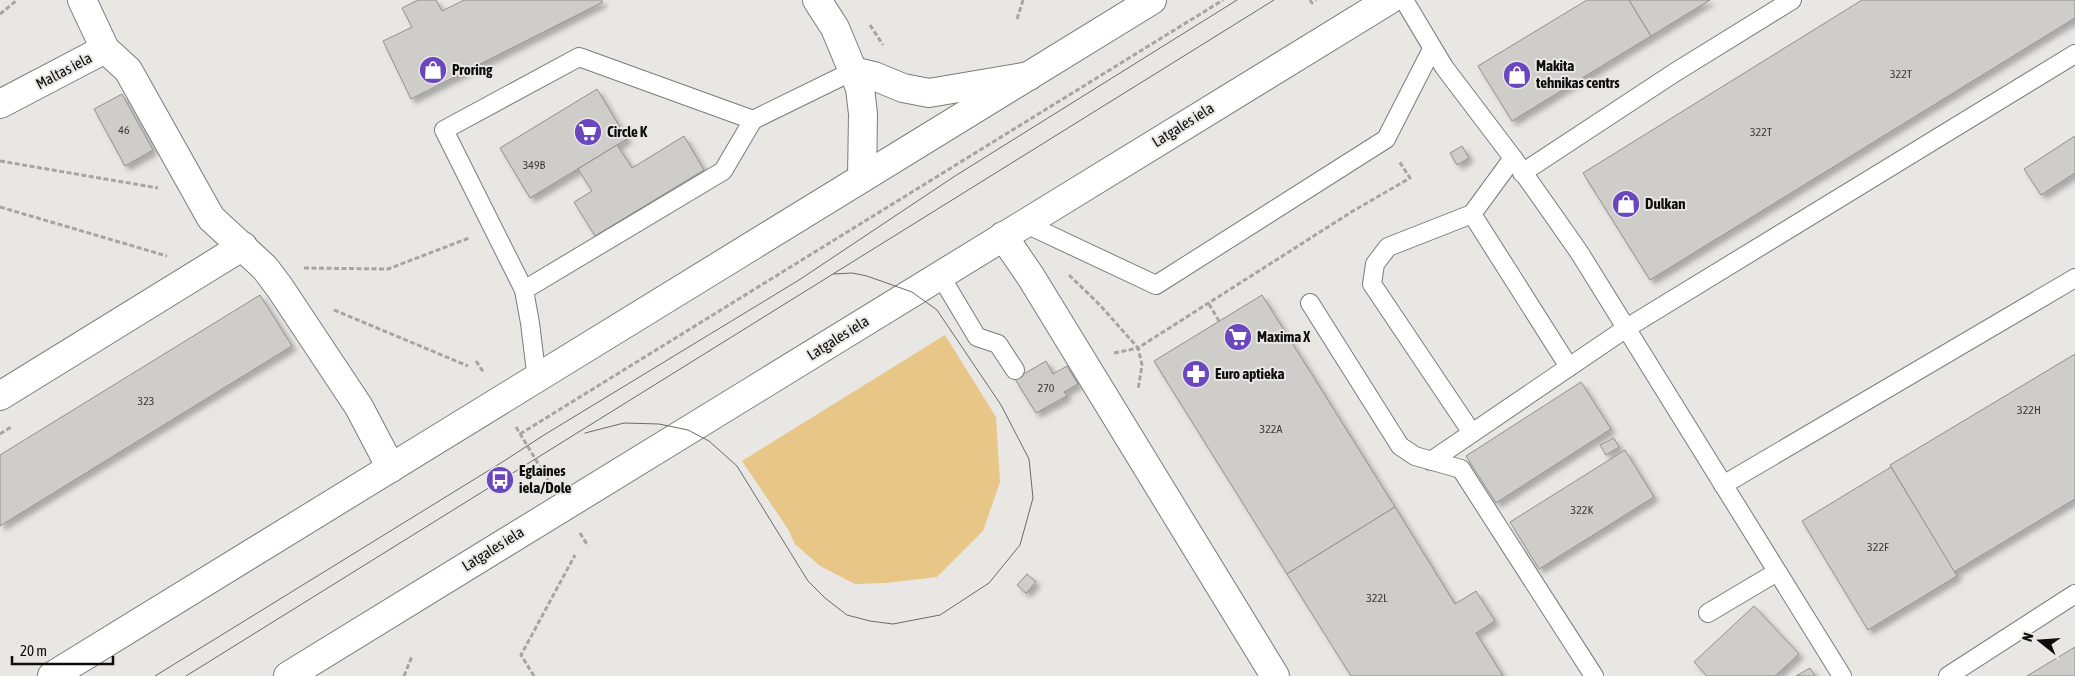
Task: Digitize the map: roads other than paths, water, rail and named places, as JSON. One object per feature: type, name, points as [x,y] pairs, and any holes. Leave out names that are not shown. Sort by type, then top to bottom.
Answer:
[{"type":"main road","name":"Maltas iela","points":[[0,104],[105,49],[82,0]]},
{"type":"main road","points":[[817,0],[835,28],[860,88],[863,114],[862,178]]},
{"type":"main road","points":[[52,676],[537,380],[1152,0]]},
{"type":"main road","name":"Latgales iela","points":[[288,676],[1389,0]]},
{"type":"main road","points":[[105,49],[128,70],[211,218],[265,268],[359,407],[391,468]]},
{"type":"main road","points":[[853,70],[903,88],[929,93],[1031,76]]},
{"type":"main road","points":[[1014,230],[1028,271],[1275,676]]},
{"type":"main road","points":[[0,396],[243,246]]},
{"type":"lane","points":[[1404,0],[1444,67],[1518,165],[1578,252],[1842,676]]},
{"type":"lane","points":[[1472,433],[1372,284],[1375,264],[1388,247],[1472,214],[1518,165],[1674,73],[1792,0]]},
{"type":"lane","points":[[1014,230],[1156,285],[1386,139],[1432,49]]},
{"type":"lane","points":[[1431,461],[1625,329],[2075,54]]},
{"type":"lane","points":[[537,380],[524,290],[444,130],[580,57],[753,120]]},
{"type":"lane","points":[[524,290],[723,171],[753,120],[853,70]]},
{"type":"lane","points":[[1472,214],[1569,367]]},
{"type":"lane","points":[[940,275],[976,337],[998,344],[1015,370]]},
{"type":"lane","points":[[1723,485],[2075,278]]},
{"type":"lane","points":[[1310,303],[1400,446],[1415,456],[1461,469],[1594,676]]},
{"type":"lane","points":[[1708,613],[1777,572]]},
{"type":"lane","points":[[1948,676],[2075,594]]},
{"type":"tram line","points":[[155,676],[544,435],[799,280],[955,176],[1237,0]]},
{"type":"tram line","points":[[186,676],[1274,0]]},
{"type":"tram line","points":[[585,433],[624,423],[659,424],[688,430],[709,441],[737,466],[808,581],[825,598],[847,615],[893,624],[940,615],[989,583],[1020,545],[1033,498],[1029,459],[1001,405],[937,310],[912,292],[867,276],[852,273],[834,274]]},
{"type":"place","name":"Proring","points":[[433,70]]},
{"type":"place","name":"Makita tehnikas centrs","points":[[1517,75]]},
{"type":"place","name":"Circle K","points":[[588,132]]},
{"type":"place","name":"Dulkan","points":[[1626,204]]},
{"type":"place","name":"Maxima X","points":[[1238,337]]},
{"type":"place","name":"Euro aptieka","points":[[1196,374]]},
{"type":"place","name":"Eglaines iela/Dole","points":[[500,480]]}]
